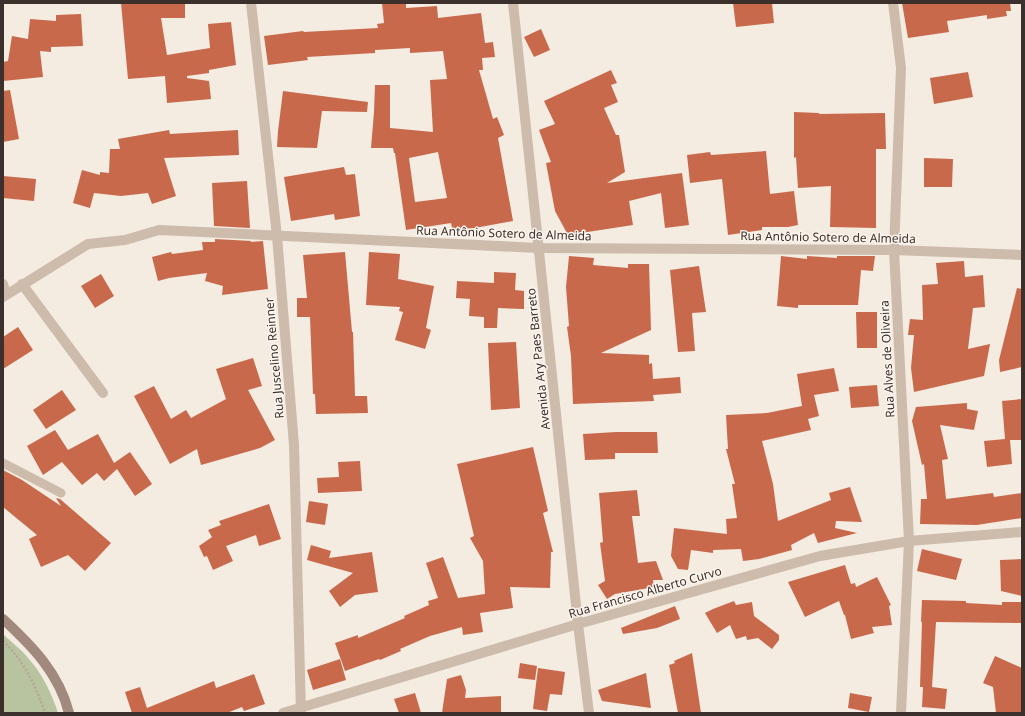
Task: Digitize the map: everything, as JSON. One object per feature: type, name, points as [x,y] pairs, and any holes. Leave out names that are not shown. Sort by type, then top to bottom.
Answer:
[{"type":"main road","points":[[3,619],[30,644],[42,658],[62,691],[69,713]]},
{"type":"street","name":"Rua Juscelino Reinner","points":[[250,3],[277,236],[294,445],[301,711]]},
{"type":"street","name":"Avenida Ary Paes Barreto","points":[[513,3],[578,624],[589,713]]},
{"type":"street","name":"Rua Alves de Oliveira","points":[[893,3],[901,68],[894,250],[909,541],[901,713]]},
{"type":"street","name":"Rua Antônio Sotero de Almeida","points":[[5,295],[88,244],[125,240],[159,230],[539,248],[894,250],[1022,255]]},
{"type":"street","points":[[3,284],[5,295]]},
{"type":"street","points":[[22,284],[103,392]]},
{"type":"street","name":"Rua Francisco Alberto Curvo","points":[[283,713],[301,711],[578,624],[820,556],[909,541],[1022,532]]},
{"type":"lane","points":[[3,463],[61,493]]},
{"type":"path","points":[[3,641],[10,647],[24,667],[37,690],[45,713]]},
{"type":"green space","points":[[3,634],[38,670],[50,691],[58,713],[3,713]]},
{"type":"building","points":[[121,3],[185,3],[185,18],[161,18],[167,55],[210,48],[208,24],[231,22],[236,65],[209,70],[209,73],[187,76],[187,78],[209,81],[211,99],[167,103],[165,76],[128,79]]},
{"type":"building","points":[[382,3],[406,3],[406,8],[437,6],[438,18],[481,13],[485,43],[493,42],[495,57],[482,58],[483,70],[479,70],[493,119],[497,117],[504,135],[498,138],[513,221],[453,232],[451,223],[406,230],[393,148],[371,148],[375,85],[390,85],[390,128],[433,132],[430,80],[447,79],[443,51],[410,53],[410,48],[375,50],[375,53],[307,57],[308,60],[268,65],[264,36],[303,31],[378,28],[377,24],[384,23]],"holes":[[[438,152],[447,198],[415,202],[409,158]]]},
{"type":"building","points":[[733,3],[772,3],[774,23],[736,27]]},
{"type":"building","points":[[902,3],[1010,3],[1011,11],[1006,11],[1007,16],[987,19],[987,15],[947,21],[949,32],[908,38]]},
{"type":"building","points":[[81,14],[83,46],[51,47],[51,52],[40,51],[43,77],[3,81],[3,62],[8,61],[12,36],[28,39],[30,19],[56,21],[56,15]]},
{"type":"building","points":[[541,29],[550,50],[534,57],[524,37]]},
{"type":"building","points":[[611,70],[617,83],[611,85],[618,102],[604,108],[616,135],[619,135],[625,172],[607,183],[682,173],[689,225],[665,228],[661,193],[629,201],[633,225],[568,235],[555,211],[546,163],[551,162],[539,130],[555,124],[544,101]]},
{"type":"building","points":[[968,72],[973,97],[934,104],[930,78]]},
{"type":"building","points":[[10,90],[19,139],[3,142],[3,91]]},
{"type":"building","points":[[283,91],[368,102],[367,112],[322,111],[317,148],[277,147]]},
{"type":"building","points":[[794,112],[819,114],[885,113],[886,149],[876,149],[876,228],[830,227],[831,186],[798,188],[796,157],[794,158]]},
{"type":"building","points":[[169,130],[170,134],[238,130],[239,155],[164,158],[176,196],[152,204],[148,193],[121,196],[94,193],[90,208],[73,203],[82,170],[100,175],[100,172],[109,173],[110,149],[120,149],[118,139]]},
{"type":"building","points":[[766,151],[770,194],[794,191],[798,225],[788,227],[762,227],[762,230],[728,235],[722,179],[690,183],[687,155],[710,152],[711,155]]},
{"type":"building","points":[[924,158],[953,159],[952,187],[924,187]]},
{"type":"building","points":[[344,167],[346,175],[355,174],[360,216],[335,220],[334,214],[291,221],[284,177]]},
{"type":"building","points":[[3,176],[36,179],[34,201],[3,198]]},
{"type":"building","points":[[247,181],[250,228],[214,226],[212,183]]},
{"type":"building","points":[[215,239],[251,242],[263,241],[268,289],[222,295],[223,286],[205,281],[207,273],[158,281],[152,257],[171,252],[172,254],[203,250],[202,242],[215,242]]},
{"type":"building","points":[[345,252],[353,332],[355,396],[367,396],[368,413],[316,414],[315,394],[313,394],[310,317],[297,317],[297,298],[307,298],[303,255]]},
{"type":"building","points":[[369,252],[400,254],[398,279],[434,286],[426,328],[431,330],[425,349],[395,340],[403,312],[399,311],[400,307],[366,305]]},
{"type":"building","points":[[569,256],[594,258],[593,265],[628,268],[628,264],[649,264],[651,330],[601,353],[649,355],[649,364],[652,363],[653,379],[680,377],[681,393],[653,395],[654,401],[573,404],[571,356],[567,327],[569,326],[566,287]]},
{"type":"building","points":[[781,256],[807,259],[807,256],[837,258],[837,256],[875,256],[873,271],[861,270],[858,305],[798,305],[798,308],[777,306]]},
{"type":"building","points":[[964,261],[965,277],[983,275],[985,307],[973,308],[968,349],[990,344],[984,376],[914,392],[911,368],[914,335],[908,335],[910,319],[923,320],[922,285],[938,284],[936,263]]},
{"type":"building","points":[[699,266],[706,312],[692,313],[695,351],[678,352],[670,270]]},
{"type":"building","points":[[494,272],[516,273],[515,290],[524,291],[524,309],[498,308],[497,328],[484,328],[484,317],[469,316],[470,299],[456,298],[457,281],[494,283]]},
{"type":"building","points":[[101,274],[114,296],[95,308],[81,286]]},
{"type":"building","points":[[1017,288],[1022,289],[1022,367],[1000,372],[999,360]]},
{"type":"building","points":[[856,312],[877,312],[877,348],[857,348]]},
{"type":"building","points":[[18,327],[33,350],[3,369],[3,337]]},
{"type":"building","points":[[516,342],[520,408],[491,410],[488,343]]},
{"type":"building","points":[[253,358],[262,386],[248,390],[275,440],[260,448],[201,465],[197,449],[170,464],[134,396],[154,386],[171,419],[186,410],[191,418],[226,399],[216,369]]},
{"type":"building","points":[[834,368],[839,391],[814,395],[819,416],[808,419],[811,430],[762,441],[773,484],[778,521],[831,500],[829,493],[850,487],[862,522],[836,521],[835,528],[857,533],[818,543],[814,533],[791,545],[792,550],[759,559],[743,561],[741,549],[713,550],[713,553],[691,550],[688,570],[678,569],[671,556],[674,528],[727,534],[726,519],[737,518],[732,484],[735,484],[726,449],[728,449],[726,415],[767,413],[802,406],[797,374]]},
{"type":"building","points":[[877,385],[879,406],[851,408],[849,387]]},
{"type":"building","points":[[62,390],[76,410],[46,429],[33,410]]},
{"type":"building","points":[[1022,399],[1022,440],[1010,440],[1012,464],[987,467],[984,441],[1005,439],[1002,401]]},
{"type":"building","points":[[967,403],[967,409],[978,411],[974,430],[940,425],[948,459],[942,460],[946,499],[993,493],[994,497],[1022,493],[1022,518],[977,525],[920,524],[921,499],[927,499],[924,464],[922,465],[912,421],[916,407]]},
{"type":"building","points":[[55,430],[68,450],[98,434],[114,463],[130,452],[152,484],[135,496],[117,469],[104,481],[97,473],[82,485],[62,462],[43,475],[27,446]]},
{"type":"building","points":[[657,432],[658,453],[615,453],[615,459],[585,460],[583,434]]},
{"type":"building","points":[[533,447],[548,511],[543,513],[553,552],[551,552],[550,588],[510,587],[513,608],[480,613],[483,632],[463,635],[462,627],[430,636],[400,649],[401,651],[380,660],[379,659],[345,671],[335,643],[358,635],[358,638],[405,618],[404,616],[429,605],[428,601],[438,598],[426,563],[443,557],[458,598],[485,594],[483,561],[470,538],[474,536],[457,464]]},
{"type":"building","points":[[360,461],[362,491],[318,493],[317,478],[339,477],[338,462]]},
{"type":"building","points":[[3,470],[22,480],[61,506],[56,498],[60,499],[111,543],[85,571],[68,555],[41,567],[29,539],[37,535],[3,507]]},
{"type":"building","points":[[637,490],[640,516],[632,516],[638,563],[656,561],[663,580],[653,580],[654,587],[615,594],[607,599],[598,585],[605,581],[600,543],[603,542],[599,493]]},
{"type":"building","points":[[309,501],[328,504],[325,525],[306,522]]},
{"type":"building","points":[[269,504],[281,539],[259,546],[256,535],[226,546],[233,561],[213,570],[207,556],[204,557],[199,546],[212,537],[208,530],[221,525],[219,521]]},
{"type":"building","points":[[311,545],[331,551],[329,558],[372,552],[378,592],[355,595],[340,607],[329,591],[353,573],[307,560]]},
{"type":"building","points":[[922,549],[962,559],[956,580],[917,571]]},
{"type":"building","points":[[1022,559],[1022,596],[1001,591],[1000,560]]},
{"type":"building","points":[[845,565],[851,584],[855,583],[856,587],[877,577],[891,605],[889,606],[892,625],[872,627],[874,633],[851,639],[845,615],[839,601],[805,617],[788,582]]},
{"type":"building","points":[[922,600],[966,601],[966,603],[1002,605],[1002,602],[1022,602],[1022,623],[936,622],[932,687],[947,689],[945,709],[922,707],[923,687],[920,687]]},
{"type":"building","points":[[734,601],[736,605],[752,602],[754,616],[779,635],[779,640],[772,649],[758,638],[747,640],[746,636],[736,639],[730,625],[717,633],[705,613]]},
{"type":"building","points":[[675,606],[680,619],[657,628],[623,634],[621,628]]},
{"type":"building","points":[[692,653],[701,713],[678,713],[669,665],[675,663],[674,661]]},
{"type":"building","points":[[995,656],[1022,668],[1022,713],[996,713],[993,687],[983,683]]},
{"type":"building","points":[[340,659],[346,680],[313,690],[307,670]]},
{"type":"building","points":[[520,663],[537,666],[535,680],[518,678]]},
{"type":"building","points":[[538,668],[565,672],[562,695],[550,694],[547,711],[533,709]]},
{"type":"building","points":[[646,673],[651,708],[602,701],[598,690]]},
{"type":"building","points":[[254,674],[265,704],[244,711],[242,707],[227,713],[132,713],[125,692],[140,687],[147,708],[214,681],[216,688]]},
{"type":"building","points":[[461,675],[466,690],[465,698],[501,696],[501,713],[442,713],[447,679]]},
{"type":"building","points":[[415,693],[421,713],[399,713],[394,699]]},
{"type":"building","points":[[850,693],[872,697],[869,712],[848,708]]}]
